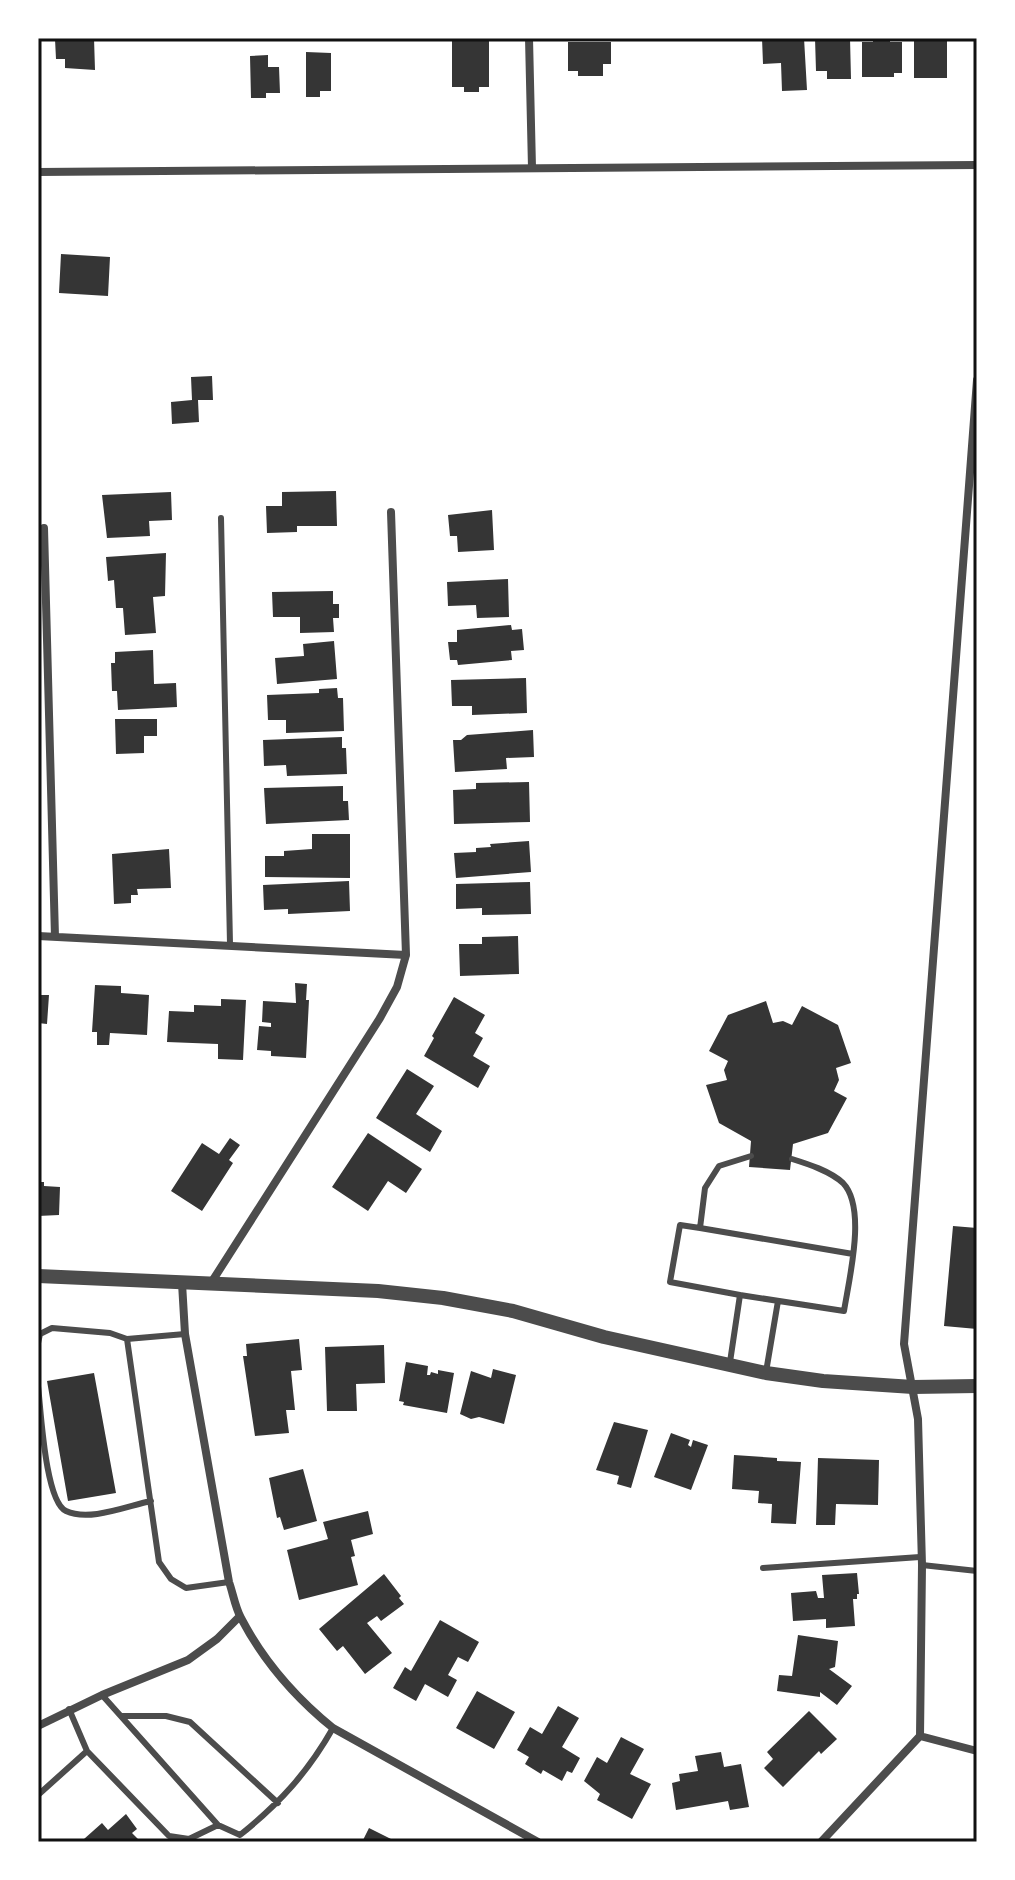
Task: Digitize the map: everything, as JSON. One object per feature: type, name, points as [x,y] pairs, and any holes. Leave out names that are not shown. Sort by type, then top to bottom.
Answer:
[{"type":"street","points":[[529,38],[532,168]]},
{"type":"street","points":[[38,172],[977,165]]},
{"type":"street","points":[[825,1841],[920,1736],[918,1419],[904,1344],[977,380]]},
{"type":"street","points":[[211,1283],[380,1018],[397,987],[406,955],[391,512]]},
{"type":"street","points":[[44,528],[55,937]]},
{"type":"street","points":[[38,936],[406,955]]},
{"type":"street","points":[[38,1276],[378,1291],[443,1298],[513,1311],[604,1337],[766,1373],[823,1381],[913,1387],[977,1386]]},
{"type":"street","points":[[182,1283],[185,1334],[229,1582],[240,1616],[285,1683],[333,1728],[538,1842]]},
{"type":"street","points":[[38,1726],[69,1709],[188,1660],[217,1639],[240,1616]]},
{"type":"street","points":[[920,1736],[977,1751]]},
{"type":"lane","points":[[221,518],[230,944]]},
{"type":"lane","points":[[700,1228],[705,1188],[719,1166],[751,1156]]},
{"type":"lane","points":[[792,1159],[812,1165],[843,1183],[854,1203],[853,1254],[844,1311],[670,1282],[680,1225],[853,1254]]},
{"type":"lane","points":[[730,1366],[740,1295]]},
{"type":"lane","points":[[766,1373],[778,1301]]},
{"type":"lane","points":[[38,1343],[40,1334],[52,1328],[110,1333],[127,1339],[185,1334]]},
{"type":"lane","points":[[127,1339],[159,1562],[171,1579],[186,1588],[229,1582]]},
{"type":"lane","points":[[38,1386],[48,1470],[58,1505],[68,1512],[90,1514],[151,1501]]},
{"type":"lane","points":[[763,1568],[921,1561],[977,1571]]},
{"type":"lane","points":[[102,1695],[218,1825],[240,1835],[246,1842]]},
{"type":"lane","points":[[69,1709],[87,1751],[169,1836],[189,1839],[218,1825]]},
{"type":"lane","points":[[121,1716],[166,1716],[190,1722],[278,1803]]},
{"type":"lane","points":[[240,1835],[278,1803],[313,1763],[333,1728]]},
{"type":"lane","points":[[38,1795],[87,1751]]},
{"type":"building","points":[[94,38],[95,70],[65,68],[65,59],[56,59],[55,39]]},
{"type":"building","points":[[489,38],[489,87],[479,87],[479,92],[464,92],[464,87],[452,87],[452,39]]},
{"type":"building","points":[[762,38],[804,38],[807,90],[782,91],[781,63],[763,64]]},
{"type":"building","points":[[815,38],[850,38],[851,79],[827,79],[827,71],[816,71]]},
{"type":"building","points":[[873,38],[902,42],[902,73],[894,73],[894,77],[862,77],[862,42],[873,42]]},
{"type":"building","points":[[914,38],[947,38],[947,78],[914,78]]},
{"type":"building","points":[[568,42],[611,42],[611,64],[603,64],[603,76],[578,76],[578,71],[568,71]]},
{"type":"building","points":[[306,52],[331,53],[331,91],[320,91],[320,97],[306,97]]},
{"type":"building","points":[[268,55],[268,67],[279,67],[280,93],[266,93],[266,98],[251,98],[250,56]]},
{"type":"building","points":[[61,254],[110,257],[108,296],[59,293]]},
{"type":"building","points":[[212,376],[213,400],[198,400],[199,422],[172,424],[171,402],[192,400],[191,377]]},
{"type":"building","points":[[336,491],[337,526],[297,526],[297,532],[267,533],[266,506],[282,506],[282,492]]},
{"type":"building","points":[[171,492],[172,520],[149,521],[150,536],[107,538],[102,495]]},
{"type":"building","points":[[492,510],[494,550],[458,552],[457,536],[450,536],[448,515]]},
{"type":"building","points":[[166,553],[165,596],[153,597],[156,633],[125,635],[123,608],[116,608],[114,580],[108,581],[106,557]]},
{"type":"building","points":[[508,579],[509,617],[477,618],[476,605],[448,606],[447,582]]},
{"type":"building","points":[[333,591],[333,604],[339,604],[339,618],[333,618],[334,632],[300,633],[300,617],[273,617],[272,592]]},
{"type":"building","points":[[511,625],[512,630],[522,629],[524,650],[511,651],[512,660],[458,665],[457,660],[450,660],[448,642],[457,642],[457,630]]},
{"type":"building","points":[[334,641],[337,679],[277,684],[275,658],[304,656],[303,644]]},
{"type":"building","points":[[153,650],[154,684],[176,683],[177,707],[118,710],[117,691],[112,691],[111,663],[115,663],[115,652]]},
{"type":"building","points":[[526,678],[527,713],[472,715],[472,706],[452,706],[451,680]]},
{"type":"building","points":[[337,688],[338,698],[343,698],[344,731],[286,733],[286,720],[268,720],[267,695],[319,693],[319,689]]},
{"type":"building","points":[[115,719],[157,719],[157,736],[144,736],[144,753],[116,754]]},
{"type":"building","points":[[533,730],[534,757],[506,758],[507,769],[455,772],[453,740],[461,740],[467,735]]},
{"type":"building","points":[[342,737],[342,748],[346,748],[347,774],[287,776],[286,765],[264,766],[263,740]]},
{"type":"building","points":[[529,782],[530,822],[454,824],[453,790],[476,789],[476,783]]},
{"type":"building","points":[[343,786],[343,801],[348,801],[349,820],[266,824],[264,788]]},
{"type":"building","points":[[312,834],[350,834],[350,878],[265,877],[265,856],[284,856],[284,851],[312,849]]},
{"type":"building","points":[[529,841],[531,872],[456,878],[454,853],[476,852],[476,848],[491,847],[490,844]]},
{"type":"building","points":[[169,849],[171,888],[137,889],[138,895],[131,895],[131,903],[114,904],[112,854]]},
{"type":"building","points":[[349,881],[350,911],[288,914],[288,909],[264,910],[263,885]]},
{"type":"building","points":[[530,882],[531,914],[482,915],[482,908],[456,909],[456,884]]},
{"type":"building","points":[[518,936],[519,974],[460,976],[459,944],[482,944],[482,937]]},
{"type":"building","points":[[295,983],[307,984],[306,1058],[271,1056],[271,1051],[257,1050],[259,1026],[271,1027],[271,1023],[262,1022],[263,1001],[296,1003]]},
{"type":"building","points":[[95,985],[121,986],[121,993],[149,995],[147,1035],[110,1033],[109,1045],[97,1045],[97,1032],[92,1032]]},
{"type":"building","points":[[38,995],[49,995],[47,1024],[38,1023]]},
{"type":"building","points":[[454,997],[485,1015],[475,1033],[483,1038],[473,1056],[490,1066],[478,1088],[424,1056]]},
{"type":"building","points":[[221,999],[246,1000],[243,1060],[218,1059],[218,1044],[167,1042],[169,1011],[194,1012],[194,1005],[221,1006]]},
{"type":"building","points":[[766,1001],[773,1023],[783,1021],[792,1025],[802,1006],[838,1025],[851,1063],[836,1068],[839,1080],[834,1091],[847,1098],[828,1133],[793,1144],[790,1170],[749,1167],[751,1141],[719,1123],[706,1085],[727,1080],[724,1070],[728,1061],[709,1051],[728,1015]]},
{"type":"building","points":[[407,1069],[434,1086],[416,1114],[442,1131],[430,1152],[376,1118]]},
{"type":"building","points":[[368,1133],[422,1169],[406,1193],[388,1181],[368,1211],[332,1187]]},
{"type":"building","points":[[230,1138],[240,1145],[229,1160],[233,1163],[202,1211],[171,1191],[202,1143],[219,1154]]},
{"type":"building","points":[[38,1182],[44,1182],[44,1186],[60,1187],[59,1215],[38,1216]]},
{"type":"building","points":[[953,1226],[977,1228],[977,1329],[944,1326]]},
{"type":"building","points":[[299,1339],[302,1370],[291,1371],[295,1410],[286,1410],[289,1433],[255,1436],[243,1356],[247,1356],[246,1344]]},
{"type":"building","points":[[384,1345],[385,1383],[356,1384],[357,1411],[327,1411],[325,1347]]},
{"type":"building","points":[[406,1362],[428,1366],[427,1375],[431,1372],[438,1374],[438,1370],[454,1373],[447,1413],[403,1405],[404,1402],[399,1401]]},
{"type":"building","points":[[493,1369],[516,1375],[504,1424],[479,1417],[471,1419],[460,1414],[471,1371],[491,1378]]},
{"type":"building","points":[[94,1373],[116,1493],[68,1501],[47,1381]]},
{"type":"building","points":[[614,1422],[648,1430],[631,1488],[617,1484],[619,1476],[596,1470]]},
{"type":"building","points":[[671,1433],[690,1440],[688,1445],[691,1447],[693,1440],[708,1445],[691,1490],[654,1477]]},
{"type":"building","points":[[734,1455],[801,1462],[796,1524],[771,1523],[772,1504],[758,1503],[759,1491],[732,1489]]},
{"type":"building","points":[[818,1458],[879,1460],[878,1505],[836,1504],[835,1525],[816,1525]]},
{"type":"building","points":[[303,1469],[317,1521],[284,1530],[280,1517],[277,1518],[269,1478]]},
{"type":"building","points":[[368,1511],[373,1534],[351,1540],[355,1556],[351,1557],[358,1585],[299,1600],[287,1550],[328,1539],[323,1522]]},
{"type":"building","points":[[857,1573],[859,1594],[857,1599],[853,1599],[855,1626],[826,1628],[826,1619],[793,1621],[791,1593],[816,1591],[818,1598],[824,1598],[822,1575]]},
{"type":"building","points":[[384,1574],[404,1604],[381,1621],[377,1616],[367,1623],[392,1653],[365,1674],[343,1646],[337,1651],[319,1629]]},
{"type":"building","points":[[440,1620],[479,1642],[468,1662],[458,1657],[448,1675],[457,1680],[448,1697],[425,1684],[416,1701],[393,1688],[405,1667],[411,1671]]},
{"type":"building","points":[[798,1635],[838,1641],[835,1667],[829,1669],[852,1686],[837,1705],[820,1692],[820,1697],[777,1691],[779,1675],[792,1676]]},
{"type":"building","points":[[477,1691],[515,1712],[494,1749],[456,1728]]},
{"type":"building","points":[[558,1706],[579,1718],[562,1747],[580,1758],[572,1773],[567,1771],[562,1781],[543,1770],[541,1774],[525,1764],[529,1757],[517,1750],[530,1727],[542,1734]]},
{"type":"building","points":[[809,1711],[837,1739],[821,1754],[819,1751],[783,1787],[764,1768],[773,1759],[767,1752]]},
{"type":"building","points":[[621,1737],[644,1749],[630,1774],[651,1784],[632,1819],[597,1800],[600,1794],[584,1781],[597,1757],[607,1763]]},
{"type":"building","points":[[721,1752],[724,1767],[741,1764],[749,1807],[730,1810],[728,1801],[676,1810],[672,1783],[680,1781],[679,1774],[698,1771],[695,1756]]},
{"type":"building","points":[[126,1814],[137,1829],[132,1833],[141,1842],[87,1842],[84,1839],[102,1823],[108,1830]]},
{"type":"building","points":[[369,1828],[397,1842],[362,1842]]}]
